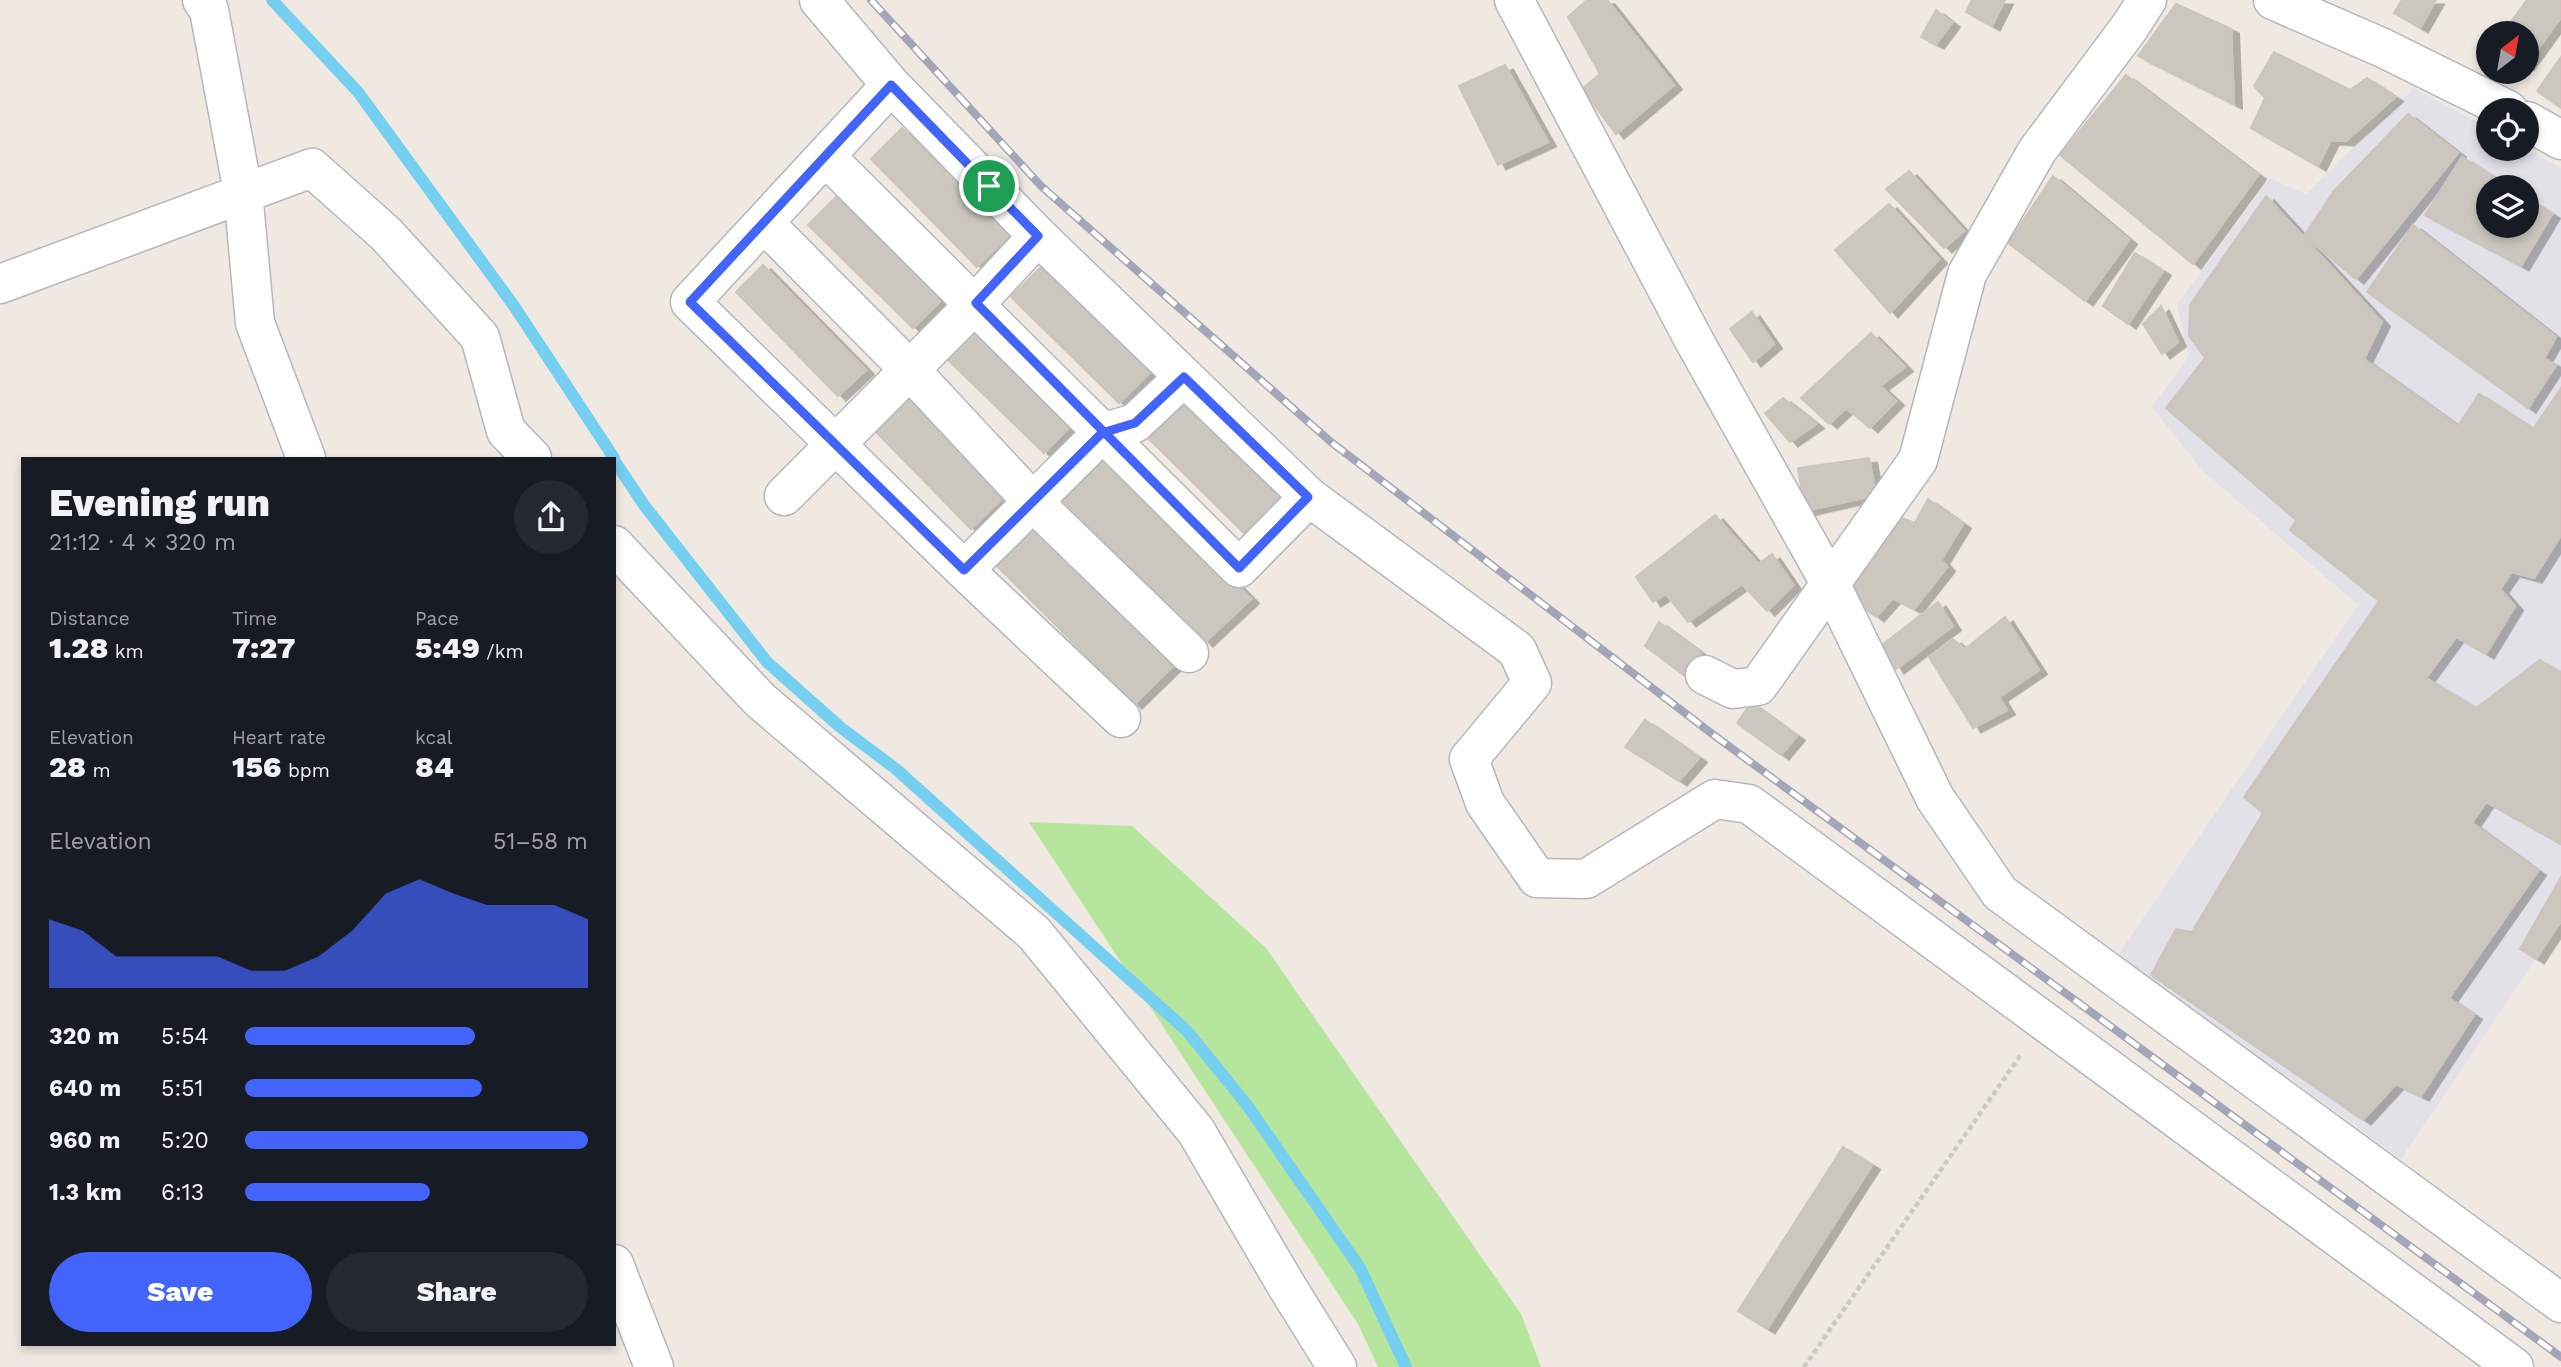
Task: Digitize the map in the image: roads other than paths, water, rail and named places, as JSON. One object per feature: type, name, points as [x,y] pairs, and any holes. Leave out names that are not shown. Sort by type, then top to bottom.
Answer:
[{"type":"street","points":[[202,0],[209,10],[243,192],[255,323],[306,457]]},
{"type":"street","points":[[819,0],[891,85],[1038,236],[1308,497],[1517,650],[1532,682],[1469,759],[1485,803],[1537,878],[1586,879],[1715,799],[1749,804],[2514,1367]]},
{"type":"street","points":[[1514,0],[1696,344],[1830,583],[1935,798],[2000,894],[2561,1303]]},
{"type":"street","points":[[1705,675],[1733,689],[1758,686],[1918,460],[1967,274],[2037,151],[2147,0]]},
{"type":"street","points":[[2273,0],[2384,48],[2484,98]]},
{"type":"street","points":[[891,85],[690,302],[964,570],[1121,718]]},
{"type":"street","points":[[2539,128],[2561,140]]},
{"type":"street","points":[[826,156],[1239,568],[1308,497]]},
{"type":"street","points":[[0,284],[243,192],[312,169],[387,234],[480,337],[506,431],[531,457]]},
{"type":"street","points":[[764,223],[909,369],[1032,500],[1189,653]]},
{"type":"street","points":[[784,496],[976,303],[1038,236]]},
{"type":"street","points":[[964,570],[1102,433],[1135,423],[1184,377]]},
{"type":"street","points":[[616,547],[760,700],[1034,933],[1196,1131],[1337,1367]]},
{"type":"street","points":[[616,1269],[654,1367]]},
{"type":"waterway","points":[[272,0],[358,92],[514,306],[613,457]]},
{"type":"waterway","points":[[616,463],[644,505],[767,662],[840,727],[896,769],[1187,1031],[1247,1105],[1360,1268],[1406,1367]]},
{"type":"railway","points":[[871,0],[1041,186],[1331,442],[1711,733],[2561,1357]]}]
